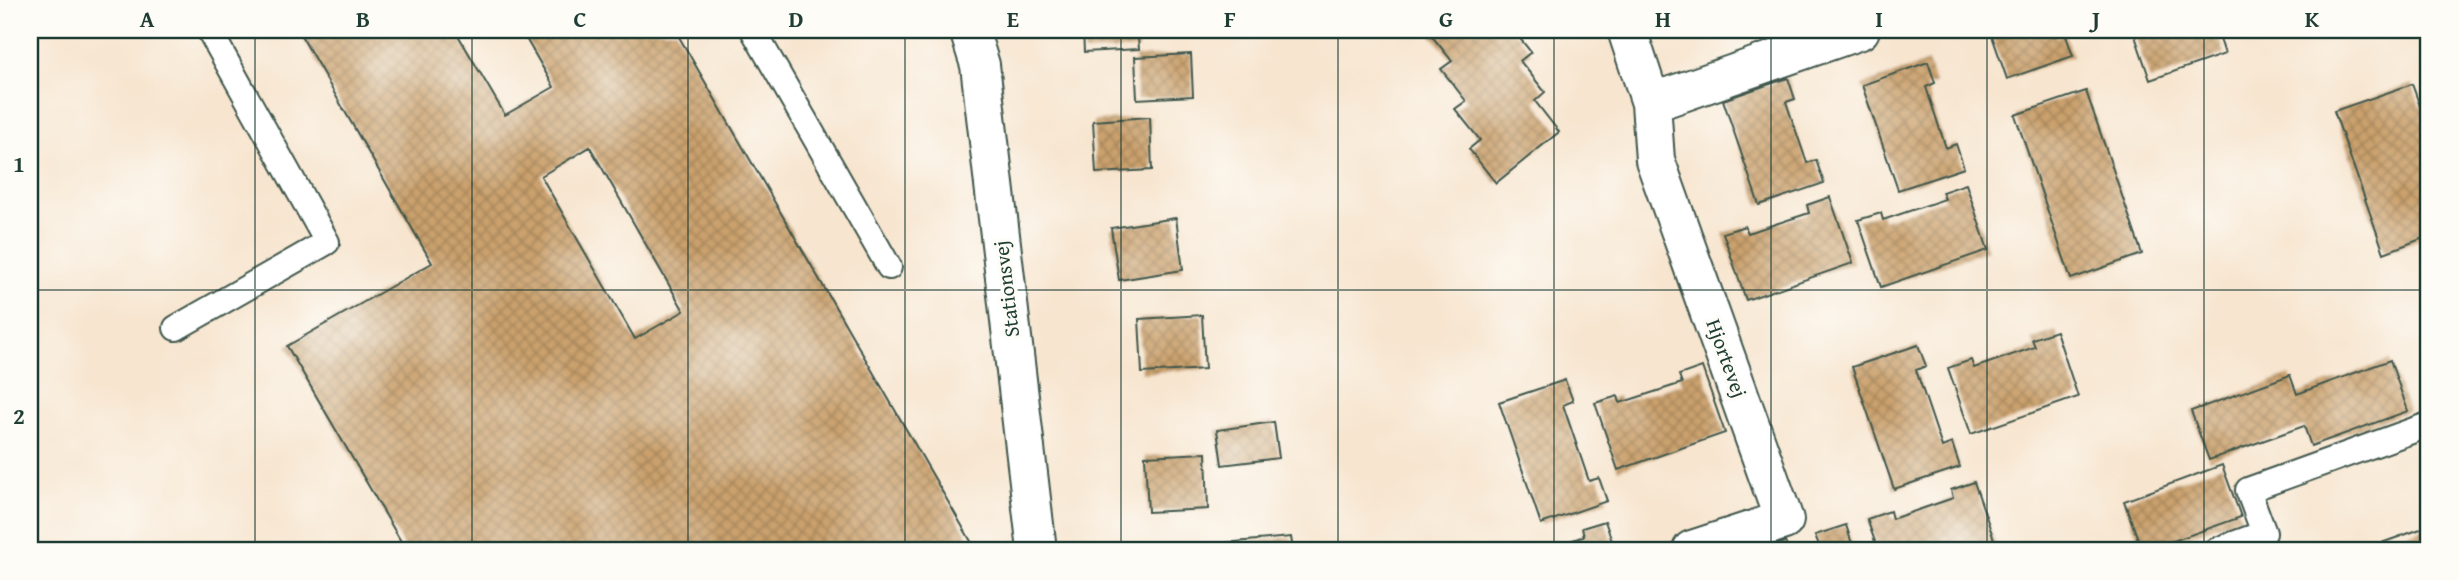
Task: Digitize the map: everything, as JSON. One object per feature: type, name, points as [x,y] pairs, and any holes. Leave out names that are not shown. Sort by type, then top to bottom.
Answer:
[{"type":"street","name":"Stationsvej","points":[[968,30],[980,65],[1037,550]]},
{"type":"street","name":"Hjortevej","points":[[1627,30],[1651,103],[1655,160],[1784,520],[1692,550]]},
{"type":"street","points":[[1651,103],[1860,30]]},
{"type":"lane","points":[[176,328],[327,242],[209,30]]},
{"type":"lane","points":[[753,30],[890,267]]},
{"type":"lane","points":[[2217,550],[2264,533],[2248,491],[2428,425],[2429,427]]},
{"type":"building","points":[[298,30],[455,30],[505,115],[554,87],[521,30],[675,30],[976,550],[406,550],[287,346],[432,263]],"holes":[[[590,147],[684,311],[635,339],[541,176]]]},
{"type":"building","points":[[1083,30],[1179,30],[1179,36],[1138,38],[1139,49],[1084,52]]},
{"type":"building","points":[[1427,30],[1513,30],[1531,52],[1520,61],[1545,92],[1535,101],[1559,132],[1496,183],[1469,149],[1480,140],[1455,109],[1466,101],[1441,69],[1452,61]]},
{"type":"building","points":[[1764,30],[1790,30],[1766,38]]},
{"type":"building","points":[[1990,30],[2053,30],[2055,36],[2065,33],[2073,56],[2007,79]]},
{"type":"building","points":[[2133,30],[2217,30],[2225,54],[2150,80]]},
{"type":"building","points":[[1191,54],[1193,96],[1137,99],[1135,57]]},
{"type":"building","points":[[1928,62],[1935,83],[1926,87],[1946,148],[1956,144],[1964,168],[1898,190],[1862,85]]},
{"type":"building","points":[[1788,78],[1795,99],[1786,102],[1807,163],[1816,160],[1824,183],[1759,205],[1723,100]]},
{"type":"building","points":[[2412,84],[2420,106],[2424,105],[2429,119],[2429,236],[2384,253],[2334,111]]},
{"type":"building","points":[[2086,91],[2142,254],[2071,279],[2015,115]]},
{"type":"building","points":[[1150,117],[1152,170],[1096,173],[1093,121]]},
{"type":"building","points":[[1966,184],[1988,250],[1881,287],[1858,220],[1881,213],[1883,220],[1945,199],[1942,192]]},
{"type":"building","points":[[1830,197],[1853,263],[1746,300],[1723,233],[1745,226],[1748,233],[1809,213],[1807,205]]},
{"type":"building","points":[[1176,218],[1183,270],[1119,280],[1111,228]]},
{"type":"building","points":[[1202,315],[1205,369],[1142,373],[1139,319]]},
{"type":"building","points":[[2056,331],[2078,397],[1971,434],[1948,368],[1971,360],[1974,368],[2035,347],[2032,339]]},
{"type":"building","points":[[1918,345],[1926,366],[1916,370],[1942,447],[1952,443],[1960,467],[1894,489],[1852,367]]},
{"type":"building","points":[[2390,360],[2408,411],[2311,446],[2304,426],[2209,460],[2191,411],[2290,375],[2297,394]]},
{"type":"building","points":[[1702,367],[1725,433],[1618,470],[1595,403],[1618,396],[1620,403],[1682,383],[1679,375]]},
{"type":"building","points":[[1565,380],[1573,401],[1563,405],[1589,481],[1599,478],[1607,501],[1541,524],[1499,402]]},
{"type":"building","points":[[1274,422],[1279,458],[1222,465],[1217,430]]},
{"type":"building","points":[[1206,453],[1208,509],[1148,512],[1145,456]]},
{"type":"building","points":[[2222,465],[2241,517],[2142,550],[2124,501]]},
{"type":"building","points":[[1974,482],[1997,548],[1878,550],[1867,519],[1890,511],[1892,519],[1953,498],[1951,490]]},
{"type":"building","points":[[1605,521],[1615,550],[1545,550],[1584,536],[1582,528]]},
{"type":"building","points":[[1846,525],[1854,550],[1821,550],[1815,535]]},
{"type":"building","points":[[2429,526],[2429,550],[2362,550]]},
{"type":"building","points":[[1291,537],[1293,550],[1214,550],[1213,544]]},
{"type":"building","points":[[1785,542],[1788,550],[1763,550]]}]
